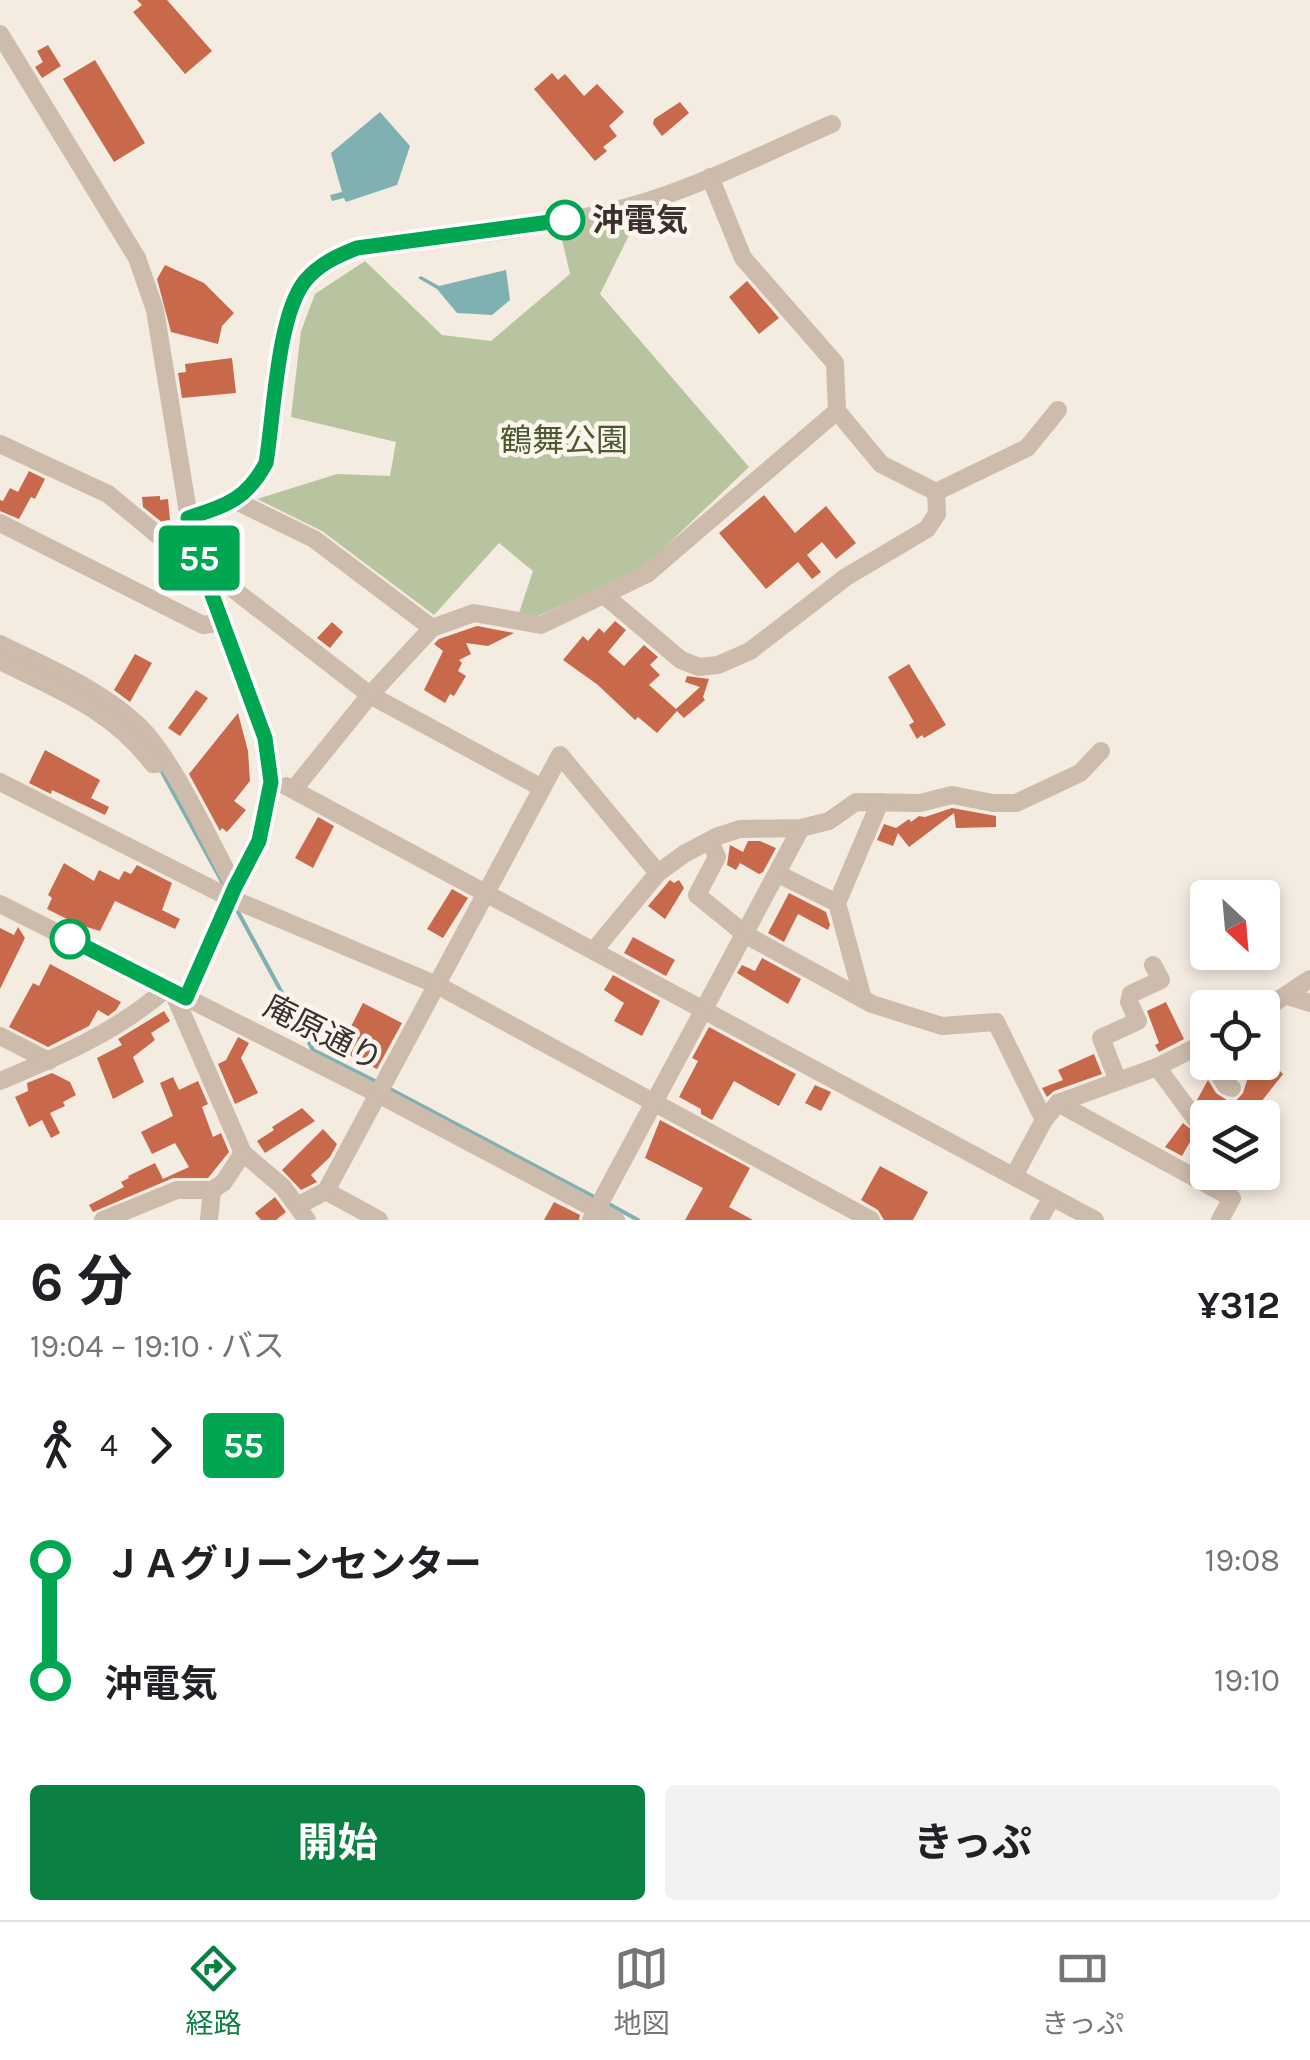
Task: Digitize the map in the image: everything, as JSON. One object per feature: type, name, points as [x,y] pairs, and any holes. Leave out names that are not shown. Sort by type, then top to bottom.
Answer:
[{"type":"street","points":[[0,34],[137,258],[147,284],[155,310],[188,518],[265,738],[271,782],[259,841],[175,992],[103,1034],[0,1081]]},
{"type":"street","points":[[188,518],[236,501],[266,463],[287,320],[295,296],[307,278],[328,260],[357,248],[545,223],[625,208],[710,177],[832,124]]},
{"type":"street","points":[[710,177],[743,258],[834,363],[837,411],[881,464],[936,492]]},
{"type":"street","points":[[936,492],[1028,448],[1058,410]]},
{"type":"street","points":[[294,788],[370,695],[432,628],[474,614],[541,625],[647,574],[837,411]]},
{"type":"street","points":[[0,444],[108,494],[171,546],[200,560],[370,695],[542,788]]},
{"type":"street","points":[[604,595],[680,660],[699,668],[718,665],[750,652],[846,577],[927,530],[937,514],[936,492]]},
{"type":"street","points":[[236,501],[314,539],[432,628]]},
{"type":"street","points":[[0,524],[203,625],[222,622]]},
{"type":"street","points":[[0,644],[106,698],[142,728],[168,765],[232,892]]},
{"type":"street","points":[[0,661],[100,712],[135,741],[153,764],[168,765]]},
{"type":"street","points":[[596,949],[658,873],[710,841],[740,829],[801,828],[829,821],[856,802],[920,803],[952,795],[1016,804],[1080,774],[1101,751]]},
{"type":"street","points":[[175,992],[244,1153],[303,1213],[326,1192],[560,755],[658,873]]},
{"type":"street","points":[[0,782],[437,985],[871,1220]]},
{"type":"street","points":[[271,782],[294,788],[1095,1220]]},
{"type":"street","points":[[864,999],[837,903],[880,802]]},
{"type":"street","points":[[594,1215],[801,828]]},
{"type":"street","points":[[710,841],[717,857],[696,896],[746,934],[864,999],[942,1026],[996,1022],[1044,1120]]},
{"type":"street","points":[[778,874],[837,903]]},
{"type":"street","name":"庵原通り","points":[[0,904],[378,1094],[594,1215],[616,1220]]},
{"type":"street","points":[[1118,1081],[1101,1038],[1138,1021],[1129,1002],[1130,994],[1161,980],[1153,965]]},
{"type":"street","points":[[1280,1001],[1310,979]]},
{"type":"street","points":[[1288,996],[1310,1003]]},
{"type":"street","points":[[0,1036],[49,1061]]},
{"type":"street","points":[[1014,1176],[1058,1102],[1190,1053]]},
{"type":"street","points":[[1157,1067],[1190,1112]]},
{"type":"street","points":[[1222,1080],[1232,1088]]},
{"type":"street","points":[[1058,1102],[1232,1198],[1220,1220]]},
{"type":"street","points":[[103,1220],[176,1190],[212,1190],[223,1184],[244,1153]]},
{"type":"street","points":[[209,1220],[212,1190]]},
{"type":"street","points":[[326,1192],[379,1220]]},
{"type":"street","points":[[1039,1220],[1052,1196]]},
{"type":"green space","name":"鶴舞公園","points":[[639,215],[600,294],[749,467],[643,568],[538,616],[518,616],[533,571],[499,543],[434,615],[322,531],[257,499],[337,474],[390,476],[396,442],[291,417],[301,331],[315,294],[365,261],[442,335],[491,341],[570,274],[560,231]]},
{"type":"water","points":[[380,112],[410,146],[397,185],[346,202],[344,198],[332,201],[330,195],[342,192],[331,153]]},
{"type":"water","points":[[506,270],[510,300],[492,315],[457,313],[437,289],[418,278],[439,286]]},
{"type":"building","points":[[137,0],[167,0],[212,51],[185,74],[133,12],[142,5]]},
{"type":"building","points":[[48,45],[61,66],[42,78],[35,67],[43,62],[37,51]]},
{"type":"building","points":[[95,60],[145,143],[114,162],[63,79]]},
{"type":"building","points":[[552,73],[558,80],[565,74],[584,96],[597,84],[624,112],[609,126],[617,136],[603,147],[607,151],[595,161],[534,89]]},
{"type":"building","points":[[680,102],[689,113],[662,136],[653,124],[654,119]]},
{"type":"building","points":[[165,265],[204,283],[234,313],[222,326],[218,344],[171,332],[157,279]]},
{"type":"building","points":[[747,281],[779,318],[759,334],[729,297]]},
{"type":"building","points":[[232,358],[236,393],[182,398],[178,373],[186,372],[185,364]]},
{"type":"building","points":[[29,471],[45,479],[35,499],[31,497],[19,519],[0,511],[0,500],[10,488],[18,492]]},
{"type":"building","points":[[764,495],[795,533],[826,506],[856,543],[836,559],[822,542],[807,555],[821,572],[812,579],[798,562],[766,589],[719,533]]},
{"type":"building","points":[[160,496],[160,500],[168,499],[170,520],[163,523],[143,507],[142,497]]},
{"type":"building","points":[[615,621],[626,630],[608,652],[624,666],[644,645],[658,657],[650,665],[660,675],[649,685],[676,709],[700,687],[685,682],[687,676],[709,679],[705,700],[684,718],[677,711],[657,733],[638,717],[635,720],[598,685],[563,660],[583,636],[588,641],[599,628],[604,633]]},
{"type":"building","points":[[332,622],[343,632],[330,648],[317,638]]},
{"type":"building","points":[[477,626],[514,633],[488,646],[466,643],[471,654],[459,660],[462,663],[458,671],[466,676],[445,703],[424,690],[443,651],[434,644]]},
{"type":"building","points":[[135,654],[152,663],[130,702],[114,690]]},
{"type":"building","points":[[909,664],[946,725],[924,738],[922,735],[917,739],[909,725],[914,722],[888,677]]},
{"type":"building","points":[[196,690],[208,698],[180,736],[168,728]]},
{"type":"building","points":[[238,713],[248,751],[250,781],[234,801],[246,810],[227,832],[222,828],[220,831],[189,774]]},
{"type":"building","points":[[45,750],[100,780],[91,798],[109,807],[105,815],[29,783]]},
{"type":"building","points":[[952,808],[996,816],[996,827],[956,828],[954,813],[909,847],[898,833],[893,846],[877,840],[884,824],[896,828],[909,819],[911,822],[919,816]]},
{"type":"building","points":[[318,817],[334,826],[313,868],[295,858]]},
{"type":"building","points":[[748,841],[776,848],[759,874],[740,863],[736,870],[727,865],[730,845],[743,852]]},
{"type":"building","points":[[64,863],[94,881],[99,870],[119,880],[124,871],[131,874],[137,865],[172,883],[162,910],[180,919],[175,929],[115,901],[100,931],[47,909],[52,898],[48,895]]},
{"type":"building","points":[[670,880],[679,880],[684,888],[665,919],[648,906]]},
{"type":"building","points":[[452,889],[468,898],[443,938],[427,929]]},
{"type":"building","points":[[789,893],[826,912],[828,930],[798,914],[784,942],[768,933]]},
{"type":"building","points":[[18,927],[25,938],[0,989],[0,928],[14,935]]},
{"type":"building","points":[[633,937],[675,960],[666,976],[624,953]]},
{"type":"building","points":[[762,958],[801,979],[788,1004],[737,973],[742,965],[755,971]]},
{"type":"building","points":[[50,964],[121,1002],[108,1016],[98,1010],[89,1026],[48,1047],[9,1027],[33,983],[39,986]]},
{"type":"building","points":[[613,975],[660,1001],[642,1036],[614,1021],[624,1003],[604,990]]},
{"type":"building","points":[[1166,1002],[1184,1039],[1159,1052],[1147,1011]]},
{"type":"building","points":[[363,1003],[402,1023],[377,1069],[339,1050]]},
{"type":"building","points":[[164,1011],[170,1021],[151,1033],[155,1040],[133,1057],[144,1082],[113,1099],[97,1058],[122,1045],[118,1039]]},
{"type":"building","points":[[709,1027],[796,1074],[779,1106],[734,1081],[712,1120],[679,1097],[698,1061],[692,1058]]},
{"type":"building","points":[[238,1037],[249,1043],[241,1058],[258,1093],[235,1104],[218,1064],[226,1060]]},
{"type":"building","points":[[1094,1054],[1102,1074],[1047,1097],[1042,1088],[1063,1080],[1058,1070]]},
{"type":"building","points":[[52,1073],[70,1082],[76,1095],[50,1113],[60,1133],[51,1138],[42,1120],[29,1127],[15,1097],[28,1091],[27,1083]]},
{"type":"building","points":[[173,1077],[179,1090],[198,1081],[208,1104],[202,1107],[213,1137],[221,1133],[229,1152],[208,1178],[173,1178],[93,1212],[89,1205],[124,1187],[121,1182],[128,1176],[155,1163],[163,1179],[189,1167],[175,1143],[152,1154],[141,1132],[173,1116],[160,1083]]},
{"type":"building","points":[[1208,1080],[1216,1093],[1227,1100],[1197,1100]]},
{"type":"building","points":[[1247,1080],[1278,1080],[1263,1100],[1237,1100]]},
{"type":"building","points":[[815,1085],[831,1092],[821,1111],[805,1103]]},
{"type":"building","points":[[302,1108],[315,1121],[265,1153],[257,1141]]},
{"type":"building","points":[[660,1120],[750,1168],[729,1207],[753,1220],[685,1220],[703,1188],[645,1158]]},
{"type":"building","points":[[1183,1123],[1190,1129],[1190,1142],[1182,1156],[1165,1147]]},
{"type":"building","points":[[323,1129],[337,1144],[311,1175],[317,1182],[301,1190],[282,1170]]},
{"type":"building","points":[[880,1166],[928,1192],[913,1220],[884,1220],[878,1210],[861,1200]]},
{"type":"building","points":[[275,1197],[286,1212],[276,1220],[261,1220],[255,1213]]},
{"type":"building","points":[[554,1202],[580,1215],[579,1220],[544,1220]]},
{"type":"waterway","points":[[161,770],[226,889]]},
{"type":"waterway","points":[[237,910],[313,1050],[377,1082]]},
{"type":"waterway","points":[[390,1089],[598,1199]]},
{"type":"waterway","points":[[607,1203],[638,1220]]},
{"type":"bus line","name":"55","points":[[70,939],[186,998],[259,841],[271,764],[188,518],[236,501],[266,463],[287,320],[295,296],[307,278],[328,260],[357,248],[565,220]]},
{"type":"place","name":"沖電気","points":[[565,220]]}]
